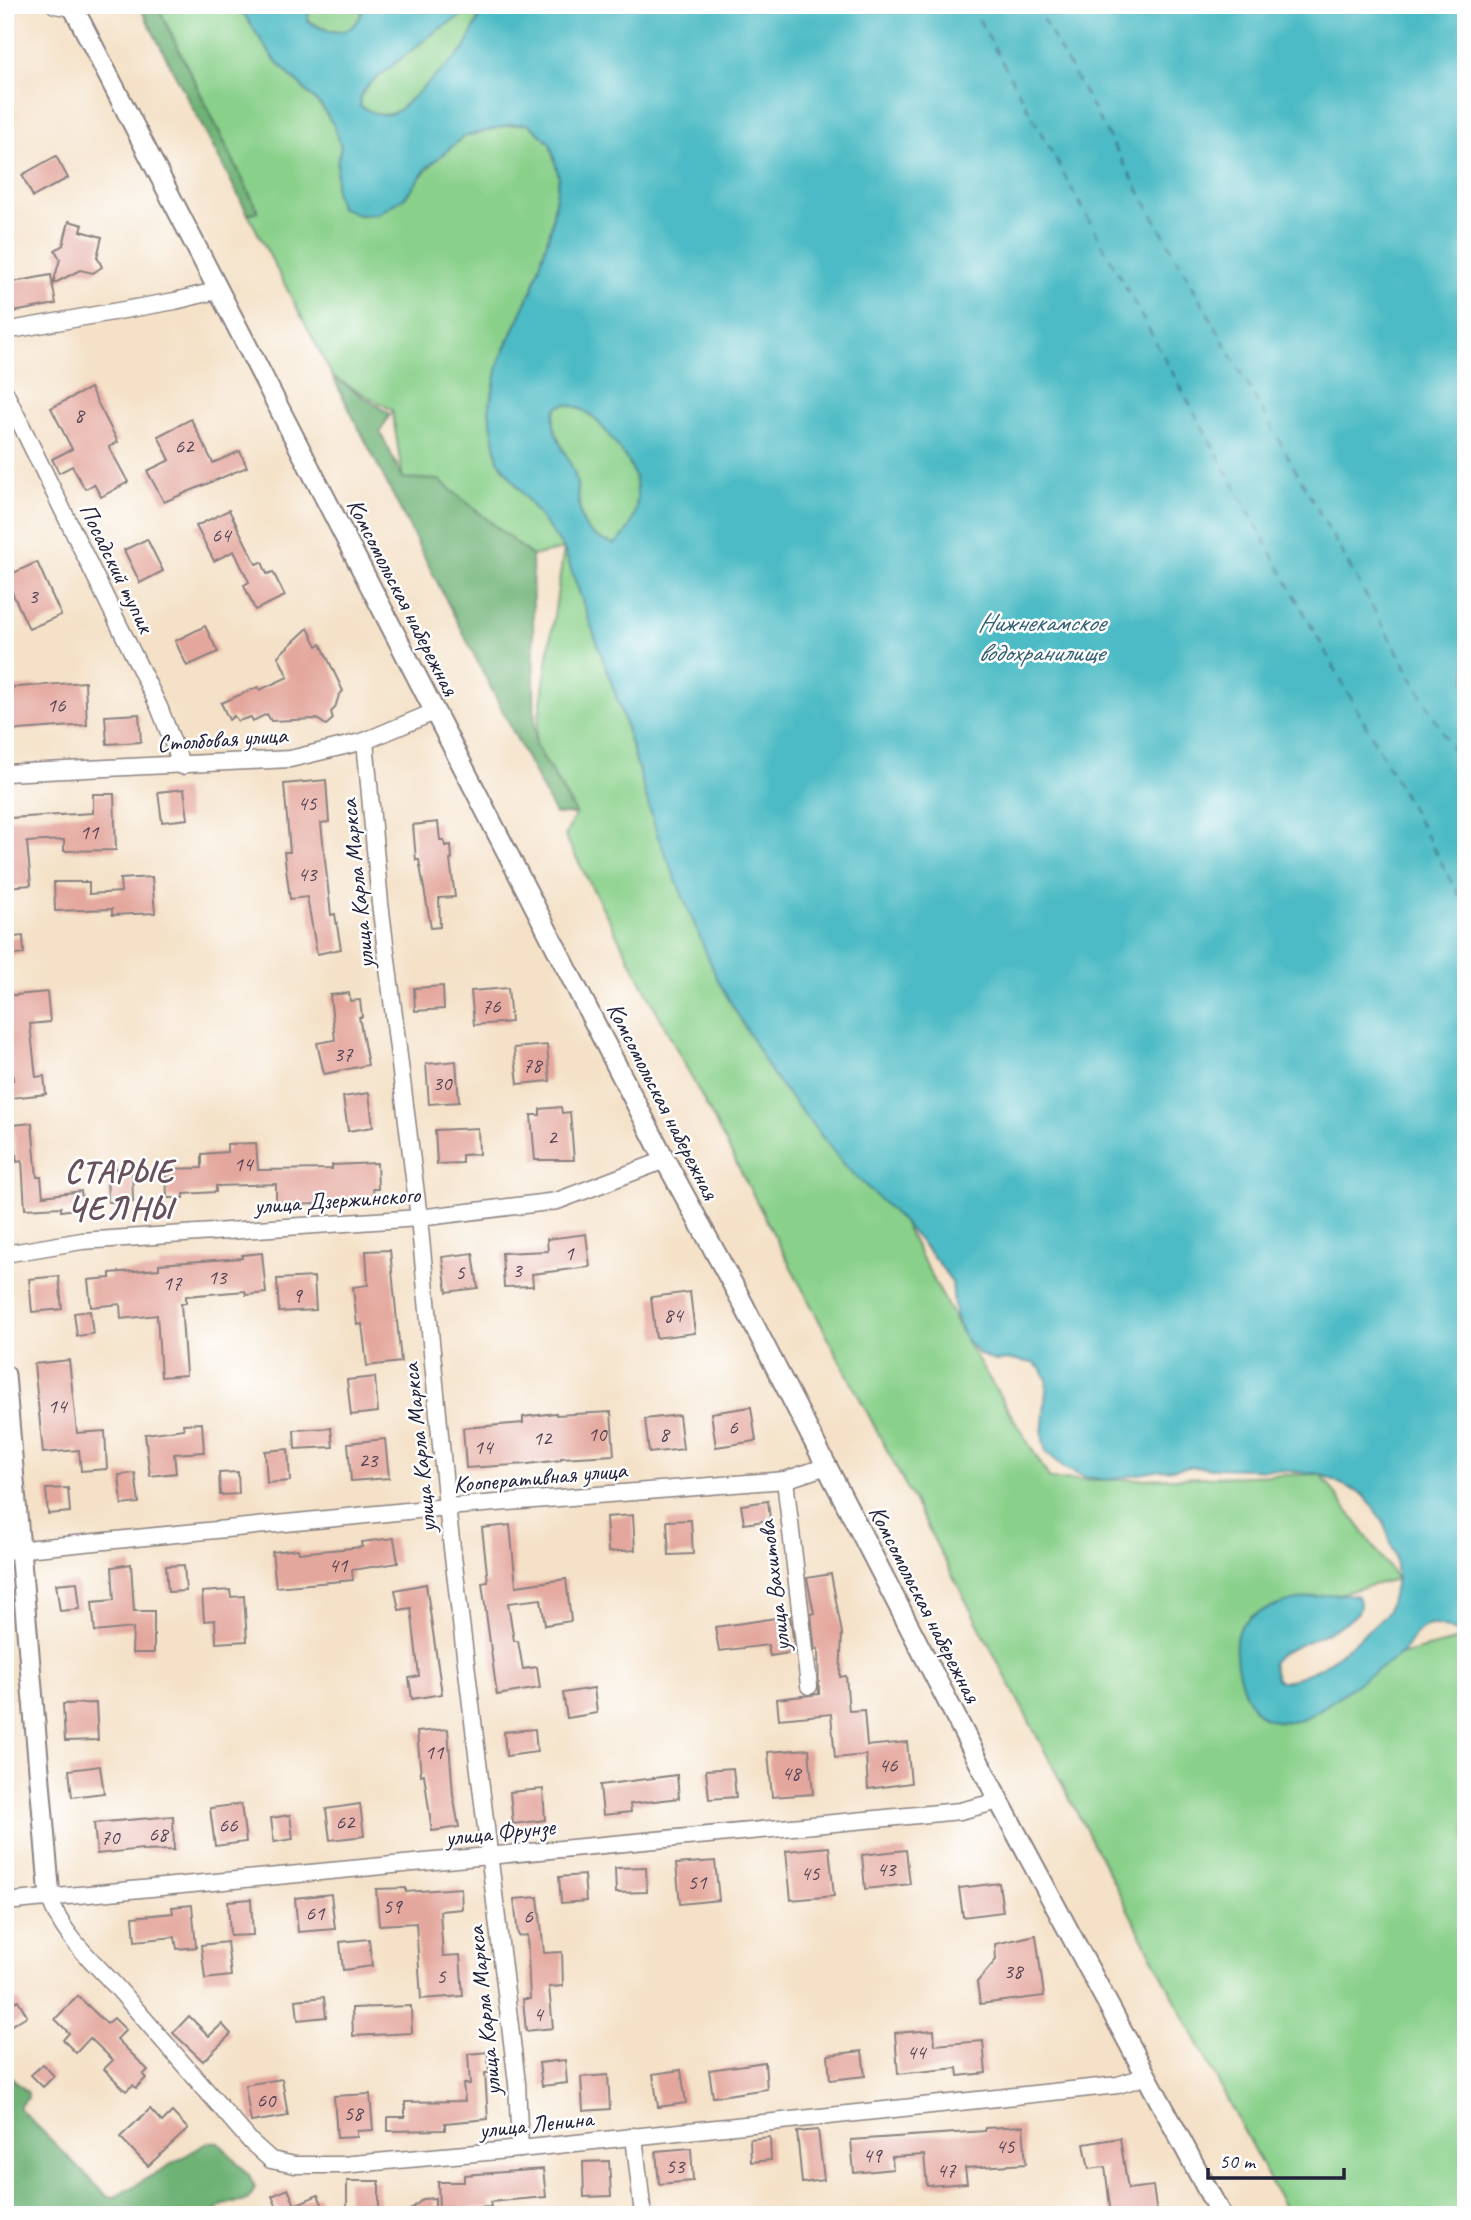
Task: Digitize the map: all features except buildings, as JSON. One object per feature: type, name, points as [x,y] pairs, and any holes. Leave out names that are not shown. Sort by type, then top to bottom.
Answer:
[{"type":"street","name":"Комсомольская набережная","points":[[67,6],[219,290],[434,712],[999,1801],[1221,2215]]},
{"type":"street","points":[[5,331],[175,301],[219,290]]},
{"type":"street","name":"Посадский тупик","points":[[5,392],[159,708],[182,766]]},
{"type":"street","name":"Столбовая улица","points":[[5,774],[290,759],[365,741],[434,712]]},
{"type":"street","name":"улица Карла Маркса","points":[[365,741],[380,903],[419,1218],[447,1507],[517,2083],[520,2149]]},
{"type":"street","name":"улица Дзержинского","points":[[5,1254],[82,1241],[419,1218],[557,1201],[595,1189],[666,1160]]},
{"type":"street","points":[[5,1375],[12,1550],[50,1898]]},
{"type":"street","name":"Кооперативная улица","points":[[12,1550],[447,1507],[785,1480],[827,1466]]},
{"type":"street","name":"улица Вахитова","points":[[785,1480],[809,1686]]},
{"type":"street","name":"улица Фрунзе","points":[[5,1902],[960,1811],[999,1801]]},
{"type":"street","name":"улица Ленина","points":[[50,1898],[56,1917],[68,1935],[251,2142],[271,2160],[295,2165],[342,2165],[520,2149],[1118,2085],[1147,2076]]},
{"type":"street","points":[[634,2136],[643,2215]]},
{"type":"green space","points":[[139,5],[157,5],[258,211],[248,214]]},
{"type":"green space","points":[[157,5],[238,5],[273,58],[322,107],[334,126],[341,147],[335,190],[340,207],[406,196],[440,155],[464,137],[479,131],[529,124],[550,143],[559,177],[551,228],[533,288],[499,362],[489,410],[498,460],[564,549],[532,556],[439,480],[403,479],[392,410],[333,377],[248,214],[258,211]]},
{"type":"green space","points":[[309,5],[365,7],[353,29],[340,32],[319,27],[308,20]]},
{"type":"green space","points":[[479,5],[482,10],[466,49],[399,110],[379,114],[360,106],[360,97],[368,84],[436,31]]},
{"type":"green space","points":[[333,377],[390,414],[380,432],[403,478],[439,480],[532,556],[535,744],[576,814],[555,814]]},
{"type":"green space","points":[[566,404],[587,412],[598,422],[624,455],[633,472],[637,495],[634,517],[623,537],[614,544],[592,534],[581,516],[576,479],[554,424],[557,407]]},
{"type":"green space","points":[[564,549],[621,710],[657,834],[903,1222],[964,1337],[1050,1479],[1321,1474],[1397,1579],[1250,1616],[1279,1722],[1400,1655],[1466,1638],[1466,2215],[1288,2215],[565,836],[576,813],[535,744]]},
{"type":"green space","points":[[5,2071],[28,2093],[28,2098],[20,2105],[20,2109],[107,2196],[115,2197],[209,2142],[219,2143],[249,2175],[255,2187],[252,2194],[245,2201],[222,2206],[213,2215],[5,2215]]},
{"type":"water","name":"Нижнекамское водохранилище","points":[[238,5],[309,5],[308,21],[326,30],[342,31],[356,23],[364,5],[1466,5],[1466,1637],[1440,1626],[1426,1626],[1417,1632],[1401,1654],[1315,1712],[1293,1721],[1267,1719],[1258,1714],[1251,1704],[1237,1664],[1236,1638],[1246,1620],[1275,1606],[1294,1601],[1331,1595],[1358,1596],[1360,1608],[1352,1618],[1333,1630],[1278,1655],[1272,1663],[1276,1679],[1289,1681],[1320,1668],[1354,1643],[1387,1613],[1397,1579],[1395,1555],[1384,1523],[1364,1495],[1321,1474],[1277,1470],[1188,1467],[1107,1480],[1084,1477],[1066,1469],[1046,1452],[1042,1435],[1047,1380],[1042,1370],[1033,1363],[1016,1360],[995,1361],[980,1355],[964,1337],[955,1315],[952,1282],[903,1222],[847,1168],[774,1077],[717,979],[657,834],[621,710],[564,549],[498,460],[489,410],[499,362],[533,288],[551,228],[559,177],[550,143],[529,124],[512,124],[463,137],[427,168],[406,196],[378,214],[359,215],[340,207],[335,190],[341,147],[334,126],[322,107],[273,58]],"holes":[[[478,6],[482,10],[465,49],[399,110],[379,114],[360,106],[360,97],[369,84],[436,31]],[[566,404],[587,412],[598,422],[633,471],[637,494],[634,517],[623,537],[614,544],[592,534],[581,517],[576,479],[554,424],[557,407]]]},
{"type":"ferry route","points":[[971,5],[1466,908]]},
{"type":"ferry route","points":[[1035,5],[1466,774]]},
{"type":"district","name":"СТАРЫЕ ЧЕЛНЫ","points":[[120,1190]]}]
